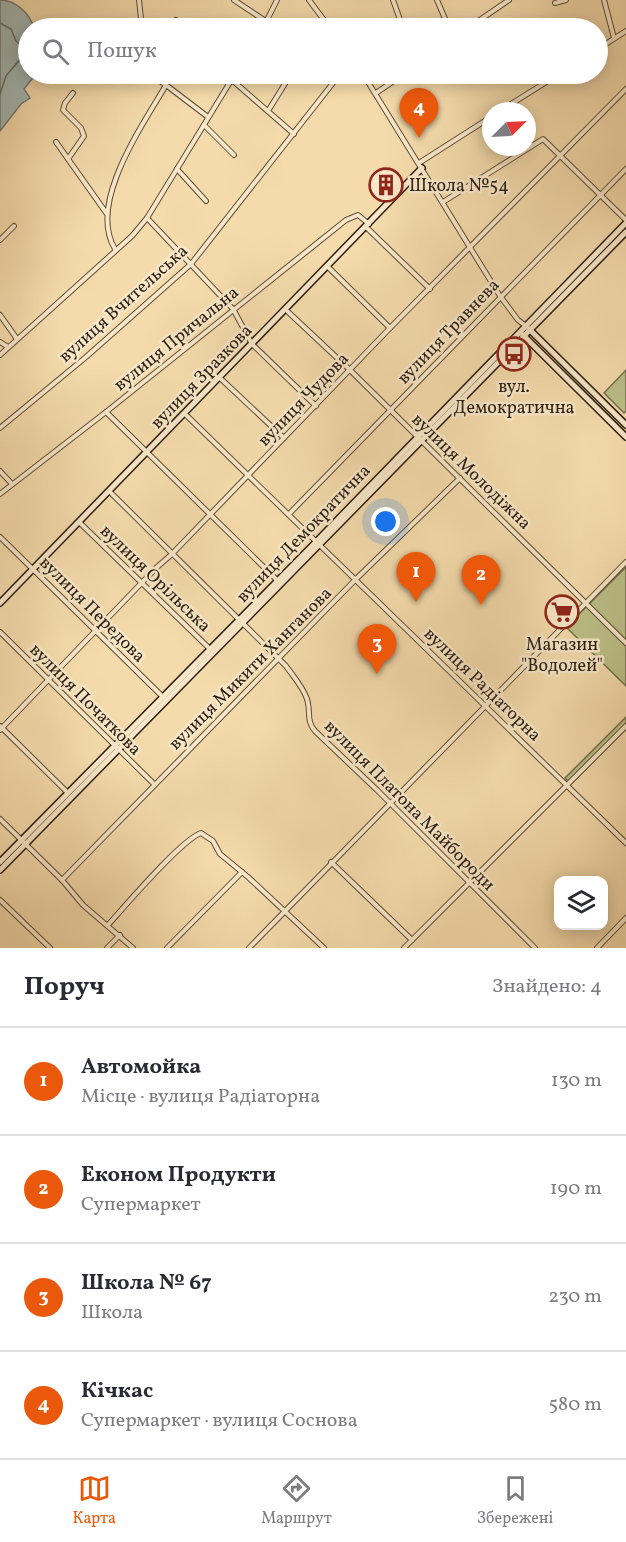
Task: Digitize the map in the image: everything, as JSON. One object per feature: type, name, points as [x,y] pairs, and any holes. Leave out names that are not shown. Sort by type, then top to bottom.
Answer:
[{"type":"street","points":[[139,0],[141,18]]},
{"type":"street","points":[[234,0],[261,18]]},
{"type":"street","points":[[269,18],[277,0]]},
{"type":"street","points":[[310,0],[323,18]]},
{"type":"street","points":[[393,0],[399,18]]},
{"type":"street","points":[[437,0],[445,18]]},
{"type":"street","points":[[483,18],[509,0]]},
{"type":"street","points":[[555,3],[567,0]]},
{"type":"street","points":[[604,0],[615,38]]},
{"type":"street","points":[[608,42],[626,31]]},
{"type":"street","points":[[0,355],[132,236],[147,218],[229,84]]},
{"type":"street","points":[[237,84],[294,134]]},
{"type":"street","points":[[268,111],[285,84]]},
{"type":"street","name":"вулиця Вчительська","points":[[0,428],[86,357],[191,264],[332,84]]},
{"type":"street","points":[[370,84],[500,296],[518,320],[626,425]]},
{"type":"street","points":[[376,93],[389,84]]},
{"type":"street","points":[[514,102],[542,84]]},
{"type":"street","points":[[115,249],[110,236],[107,214],[116,179],[136,136],[166,85],[208,117]]},
{"type":"street","name":"вулиця Чудова","points":[[1,728],[626,89]]},
{"type":"street","points":[[68,159],[84,136],[81,128],[63,110],[64,105],[74,93]]},
{"type":"street","name":"вулиця Зразкова","points":[[0,603],[368,225],[421,165],[482,123]]},
{"type":"street","points":[[204,125],[234,155]]},
{"type":"street","points":[[443,202],[543,138],[626,221]]},
{"type":"street","points":[[56,142],[107,214]]},
{"type":"street","name":"вулиця Травнева","points":[[289,514],[626,168]]},
{"type":"street","points":[[177,169],[206,201]]},
{"type":"street","name":"вулиця Причальна","points":[[0,494],[350,217],[358,215],[368,225]]},
{"type":"street","points":[[147,218],[233,309],[252,344],[316,406]]},
{"type":"street","name":"вулиця Демократична","points":[[528,328],[626,221]]},
{"type":"street","points":[[368,225],[430,289]]},
{"type":"street","points":[[0,240],[14,226]]},
{"type":"street","name":"вулиця Демократична","points":[[0,862],[23,842],[280,583],[522,334],[626,232]]},
{"type":"street","points":[[327,267],[390,328]]},
{"type":"street","name":"вулиця Молодіжна","points":[[286,310],[350,370],[626,643]]},
{"type":"street","points":[[0,315],[18,339]]},
{"type":"street","points":[[518,320],[522,334],[626,437]]},
{"type":"street","points":[[0,342],[8,347]]},
{"type":"street","points":[[220,378],[284,438]]},
{"type":"street","points":[[106,412],[280,583]]},
{"type":"street","name":"вулиця Радіаторна","points":[[185,414],[626,843]]},
{"type":"street","points":[[0,471],[12,484]]},
{"type":"street","name":"вулиця Микити Ханганова","points":[[62,880],[356,579],[460,478]]},
{"type":"street","name":"вулиця Платона Майбороди","points":[[109,491],[286,666],[305,694],[310,726],[535,948]]},
{"type":"street","name":"вулиця Орільська","points":[[79,522],[212,651]]},
{"type":"street","name":"вулиця Передова","points":[[0,537],[165,698]]},
{"type":"street","points":[[249,948],[388,803],[626,562]]},
{"type":"street","name":"вулиця Початкова","points":[[0,632],[154,784]]},
{"type":"street","points":[[404,948],[626,726]]},
{"type":"street","points":[[1,728],[68,793]]},
{"type":"street","name":"вулиця Демократична","points":[[0,870],[68,793],[116,748]]},
{"type":"street","points":[[0,819],[84,905],[133,948]]},
{"type":"street","points":[[108,925],[173,855],[194,836],[201,833],[213,841],[220,854],[324,948]]},
{"type":"street","points":[[331,862],[412,940]]},
{"type":"street","points":[[167,948],[242,872]]},
{"type":"street","points":[[0,900],[50,948]]},
{"type":"street","points":[[597,948],[626,918]]},
{"type":"street","points":[[107,948],[120,935]]},
{"type":"green space","points":[[626,370],[626,411],[624,413],[604,393]]},
{"type":"green space","points":[[626,567],[626,686],[566,627]]},
{"type":"green space","points":[[626,717],[626,729],[571,784],[565,778]]},
{"type":"water","points":[[0,0],[17,5],[29,18],[18,18],[18,84],[28,84],[24,89],[30,98],[21,104],[0,131]]},
{"type":"place","name":"Кічкас","points":[[419,138]]},
{"type":"place","name":"Школа №54","points":[[386,185]]},
{"type":"place","name":"вул. Демократична","points":[[514,354]]},
{"type":"place","name":"Автомойка","points":[[416,602]]},
{"type":"place","name":"Економ Продукти","points":[[481,605]]},
{"type":"place","name":"Магазин \"Водолей\"","points":[[562,612]]},
{"type":"place","name":"Школа № 67","points":[[377,674]]}]
